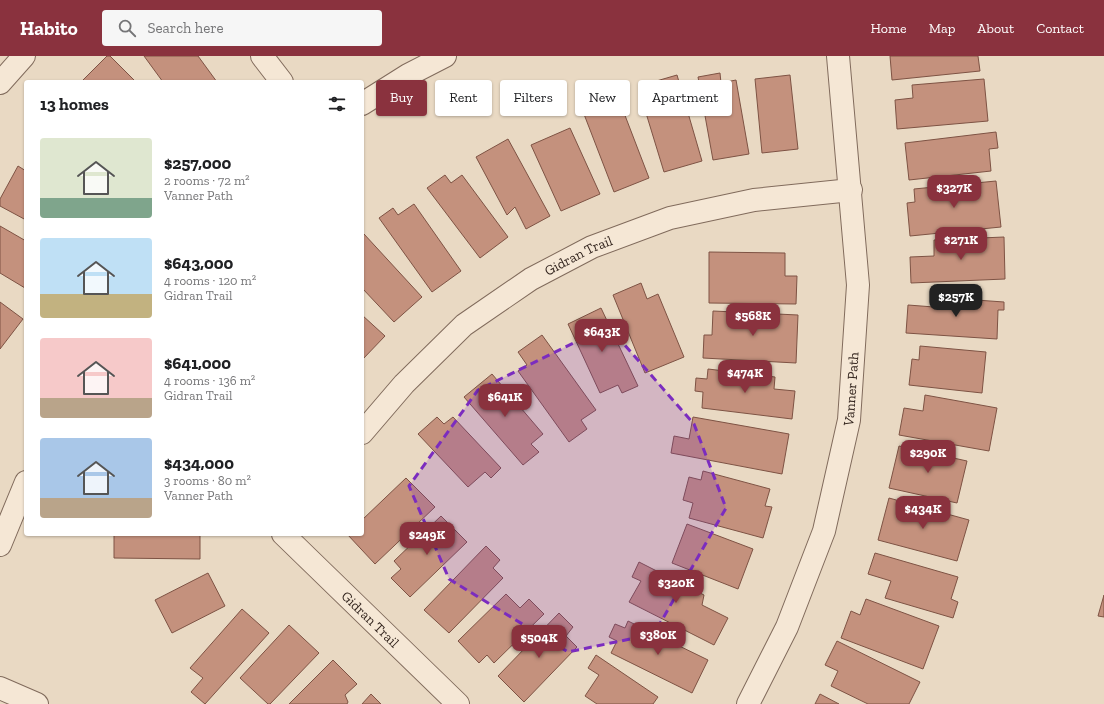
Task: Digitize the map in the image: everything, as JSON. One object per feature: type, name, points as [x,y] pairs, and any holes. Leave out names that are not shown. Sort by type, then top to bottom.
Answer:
[{"type":"street","points":[[0,83],[24,56]]},
{"type":"street","points":[[262,56],[280,80]]},
{"type":"street","points":[[364,103],[408,75],[445,56]]},
{"type":"street","name":"Vanner Path","points":[[748,704],[787,627],[824,531],[849,420],[858,285],[851,190],[838,56]]},
{"type":"street","name":"Gidran Trail","points":[[364,431],[404,384],[464,325],[531,279],[592,247],[670,218],[754,200],[851,190]]},
{"type":"street","points":[[0,545],[24,487]]},
{"type":"street","name":"Gidran Trail","points":[[284,536],[458,704]]},
{"type":"street","points":[[0,688],[37,704]]},
{"type":"highlighted area","points":[[608,326],[694,424],[726,508],[654,634],[568,652],[449,579],[409,486],[478,390]]},
{"type":"building","points":[[107,56],[110,56],[134,80],[83,80]]},
{"type":"building","points":[[144,56],[198,56],[216,80],[162,80]]},
{"type":"building","points":[[890,56],[978,56],[980,71],[892,80]]},
{"type":"building","points":[[720,73],[721,80],[699,80],[698,77]]},
{"type":"building","points":[[677,75],[678,80],[660,80]]},
{"type":"building","points":[[790,75],[798,149],[762,153],[755,79]]},
{"type":"building","points":[[984,79],[988,121],[897,129],[895,100],[913,98],[912,85]]},
{"type":"building","points":[[736,80],[749,154],[713,160],[705,116],[732,116],[732,81]]},
{"type":"building","points":[[585,116],[625,116],[649,178],[614,192]]},
{"type":"building","points":[[647,116],[689,116],[702,161],[664,172]]},
{"type":"building","points":[[570,128],[600,194],[561,211],[531,145]]},
{"type":"building","points":[[996,132],[998,148],[989,149],[991,171],[909,180],[905,143]]},
{"type":"building","points":[[508,139],[550,216],[526,229],[515,207],[507,215],[476,157]]},
{"type":"building","points":[[18,166],[24,170],[24,219],[0,206],[0,199]]},
{"type":"building","points":[[445,175],[451,183],[462,175],[508,237],[480,258],[427,188]]},
{"type":"building","points":[[996,181],[1001,227],[910,236],[907,203],[915,202],[914,189]]},
{"type":"building","points":[[414,204],[461,271],[432,292],[379,218],[393,208],[398,215]]},
{"type":"building","points":[[0,226],[24,240],[24,287],[0,273]]},
{"type":"building","points":[[364,234],[422,297],[394,322],[364,290]]},
{"type":"building","points":[[1004,237],[1005,279],[911,283],[910,257],[934,256],[934,240]]},
{"type":"building","points":[[709,252],[785,253],[785,276],[797,276],[796,304],[709,303]]},
{"type":"building","points":[[641,283],[647,299],[658,294],[684,357],[645,373],[613,295]]},
{"type":"building","points":[[934,297],[1004,302],[1004,310],[998,310],[997,339],[906,333],[908,305],[934,307]]},
{"type":"building","points":[[0,302],[23,319],[0,349]]},
{"type":"building","points":[[601,308],[638,386],[622,393],[618,385],[600,393],[568,324]]},
{"type":"building","points":[[713,311],[798,315],[796,363],[703,358],[704,335],[712,335]]},
{"type":"building","points":[[364,317],[385,336],[364,358]]},
{"type":"building","points":[[542,335],[596,410],[581,420],[587,429],[569,442],[518,371],[527,365],[518,352]]},
{"type":"building","points":[[920,346],[986,352],[982,393],[909,385],[912,359],[919,360]]},
{"type":"building","points":[[708,369],[775,377],[774,389],[795,391],[792,419],[702,408],[703,392],[695,391],[696,378],[707,379]]},
{"type":"building","points":[[492,374],[543,434],[531,444],[539,452],[523,465],[464,397]]},
{"type":"building","points":[[925,395],[997,408],[989,451],[899,435],[904,408],[923,411]]},
{"type":"building","points":[[437,417],[444,424],[453,417],[501,468],[491,478],[485,472],[468,487],[418,434]]},
{"type":"building","points":[[693,417],[789,434],[782,474],[671,453],[674,436],[689,439]]},
{"type":"building","points":[[899,446],[967,461],[957,503],[889,488]]},
{"type":"building","points":[[703,471],[770,489],[765,506],[772,507],[763,538],[689,518],[693,503],[683,500],[689,477],[701,480]]},
{"type":"building","points":[[406,478],[435,507],[375,564],[349,536],[364,536],[364,518]]},
{"type":"building","points":[[889,498],[969,520],[957,561],[878,540]]},
{"type":"building","points":[[441,516],[467,542],[410,597],[391,578],[401,569],[394,561]]},
{"type":"building","points":[[687,524],[753,549],[738,589],[672,563]]},
{"type":"building","points":[[114,536],[200,536],[200,559],[114,558]]},
{"type":"building","points":[[486,546],[500,560],[493,568],[503,578],[449,633],[424,610]]},
{"type":"building","points":[[875,553],[958,577],[951,599],[958,602],[953,618],[885,598],[891,581],[868,574]]},
{"type":"building","points":[[639,562],[704,595],[702,605],[728,618],[714,645],[629,602],[641,581],[632,577]]},
{"type":"building","points":[[208,573],[225,606],[172,633],[155,600]]},
{"type":"building","points":[[506,594],[520,608],[529,599],[544,614],[494,663],[487,655],[479,663],[458,641]]},
{"type":"building","points":[[1104,595],[1104,617],[1098,616]]},
{"type":"building","points":[[866,599],[939,626],[923,669],[841,638],[851,611],[860,615]]},
{"type":"building","points":[[242,609],[269,633],[205,704],[191,692],[203,678],[190,668]]},
{"type":"building","points":[[559,613],[573,627],[566,636],[577,647],[524,702],[498,676]]},
{"type":"building","points":[[628,621],[708,660],[692,693],[611,653],[617,641],[609,637],[615,624],[625,628]]},
{"type":"building","points":[[289,625],[319,653],[270,704],[268,704],[240,678]]},
{"type":"building","points":[[837,641],[920,682],[909,704],[868,704],[831,686],[838,671],[825,665]]},
{"type":"building","points":[[596,655],[658,697],[653,704],[597,704],[585,696],[599,675],[588,668]]},
{"type":"building","points":[[333,660],[357,684],[345,695],[348,702],[347,704],[289,704]]},
{"type":"building","points":[[371,694],[381,704],[362,704]]},
{"type":"building","points":[[820,694],[839,704],[815,704]]}]
